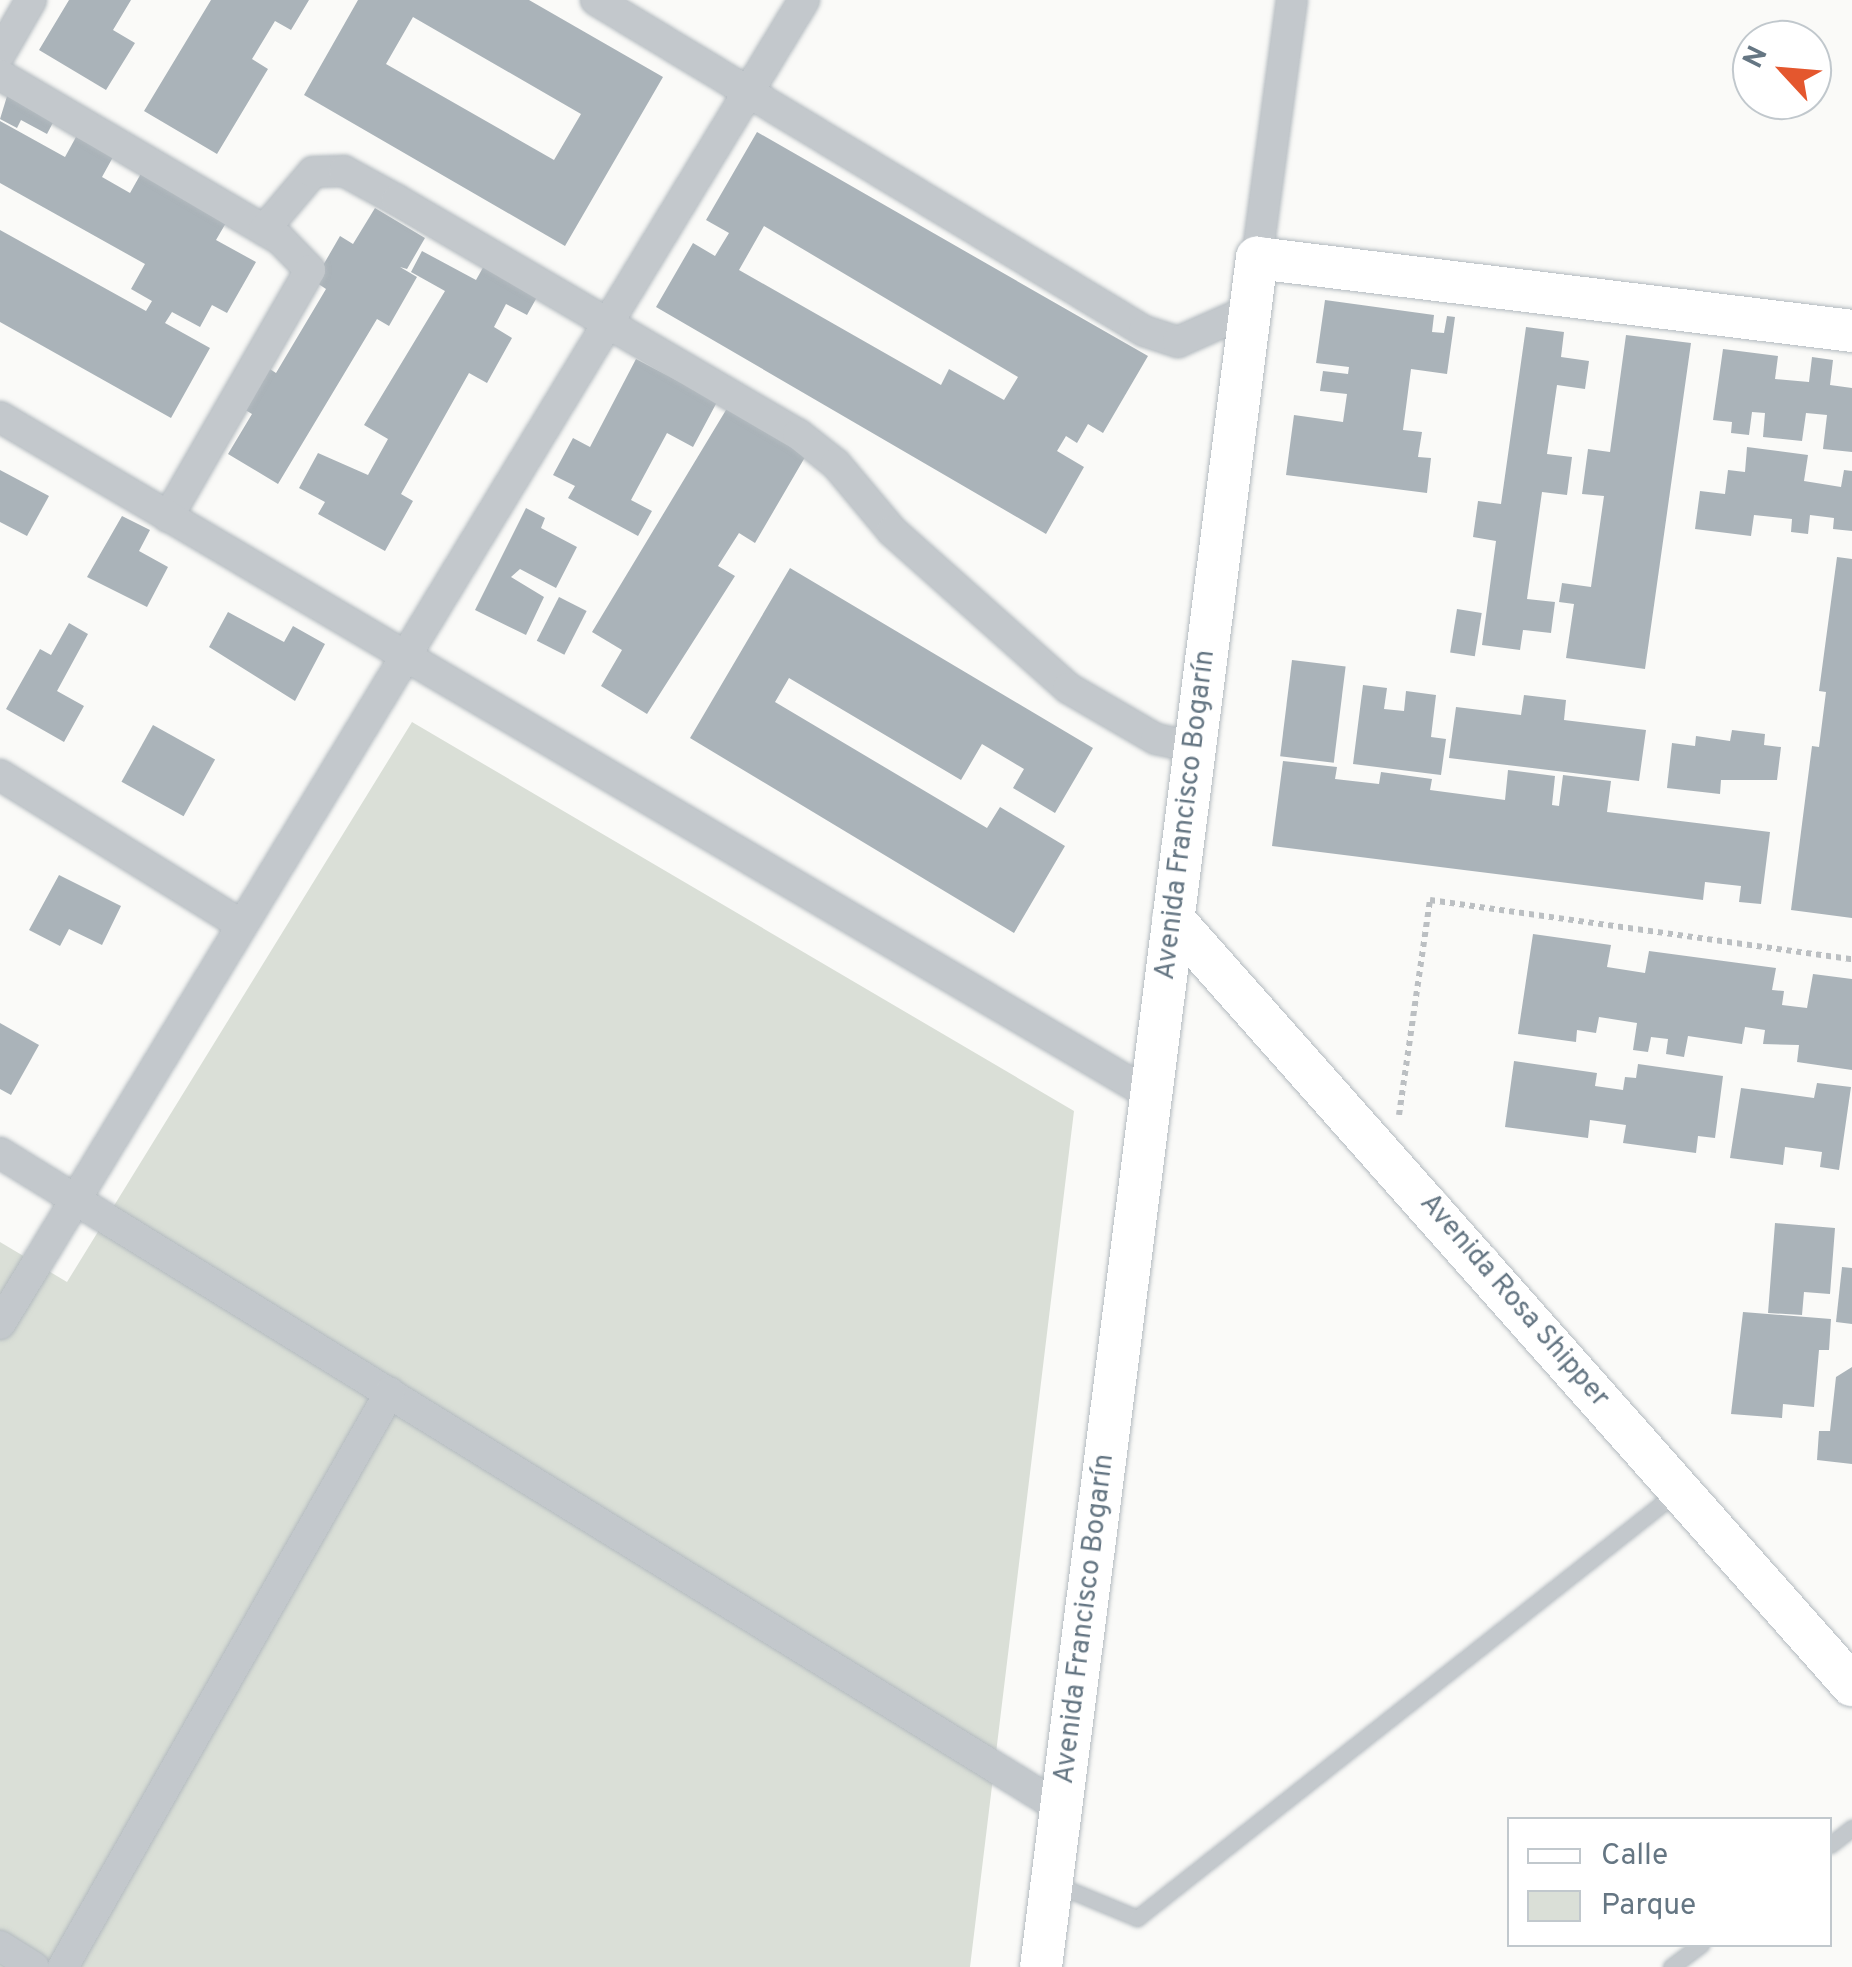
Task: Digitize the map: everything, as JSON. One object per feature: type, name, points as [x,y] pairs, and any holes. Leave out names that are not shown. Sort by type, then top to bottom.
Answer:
[{"type":"street","points":[[0,54],[32,0]]},
{"type":"street","points":[[596,0],[1144,331],[1178,342],[1250,310]]},
{"type":"street","points":[[0,1324],[804,0]]},
{"type":"street","points":[[1292,0],[1257,258],[1852,331]]},
{"type":"street","points":[[0,74],[264,230],[310,270],[168,516]]},
{"type":"street","points":[[264,230],[313,172],[344,171],[798,434],[836,464],[892,531],[1068,688],[1156,739],[1195,747]]},
{"type":"street","name":"Avenida Francisco Bogarín","points":[[1041,1967],[1257,258]]},
{"type":"street","points":[[0,417],[1152,1095]]},
{"type":"street","points":[[0,774],[242,925]]},
{"type":"street","name":"Avenida Rosa Shipper","points":[[1174,919],[1852,1686]]},
{"type":"street","points":[[0,1152],[1061,1808]]},
{"type":"street","points":[[62,1967],[390,1392]]},
{"type":"street","points":[[0,1947],[34,1967]]},
{"type":"lane","points":[[1051,1883],[1137,1918],[1680,1490]]},
{"type":"lane","points":[[1832,1844],[1852,1828]]},
{"type":"lane","points":[[1671,1967],[1696,1947]]},
{"type":"path","points":[[1392,1162],[1430,900],[1852,959]]},
{"type":"green space","points":[[412,722],[1074,1111],[970,1967],[0,1967],[0,1242],[67,1282]]},
{"type":"building","points":[[69,0],[131,0],[113,30],[135,43],[106,90],[39,50]]},
{"type":"building","points":[[211,0],[309,0],[291,30],[275,21],[252,59],[268,69],[217,154],[144,111]]},
{"type":"building","points":[[358,0],[529,0],[663,77],[565,246],[304,95]],"holes":[[[413,17],[581,114],[554,160],[386,64]]]},
{"type":"building","points":[[8,93],[58,113],[47,134],[21,120],[17,128],[0,119]]},
{"type":"building","points":[[0,121],[65,157],[76,137],[113,157],[102,177],[130,193],[143,170],[230,216],[216,240],[256,262],[227,313],[212,305],[200,327],[172,312],[165,323],[210,348],[171,418],[0,322],[0,230],[146,311],[152,301],[131,289],[145,264],[0,183]]},
{"type":"building","points":[[757,132],[1148,356],[1103,433],[1088,424],[1077,443],[1066,436],[1057,451],[1084,467],[1046,534],[656,307],[693,243],[715,256],[729,233],[706,220]],"holes":[[[764,226],[1018,377],[1004,400],[949,369],[941,385],[739,270]]]},
{"type":"building","points":[[375,208],[425,238],[407,269],[400,267],[417,277],[389,326],[377,319],[278,484],[228,454],[252,414],[237,405],[262,364],[276,373],[326,289],[314,281],[340,236],[353,244]]},
{"type":"building","points":[[422,251],[476,280],[485,264],[541,290],[527,315],[506,304],[494,327],[512,338],[487,383],[469,373],[401,494],[413,501],[385,551],[318,514],[325,502],[299,488],[318,453],[368,475],[388,439],[364,425],[445,291],[411,272]]},
{"type":"building","points":[[1325,300],[1434,315],[1432,332],[1444,333],[1447,316],[1455,317],[1447,374],[1411,369],[1403,430],[1422,432],[1418,457],[1431,458],[1427,493],[1286,475],[1294,415],[1343,422],[1347,394],[1320,391],[1323,371],[1348,374],[1349,367],[1316,363]]},
{"type":"building","points":[[1526,327],[1564,332],[1561,357],[1589,361],[1585,389],[1557,385],[1547,454],[1572,457],[1567,495],[1542,492],[1527,599],[1555,602],[1551,633],[1523,630],[1520,650],[1482,645],[1496,541],[1473,537],[1478,501],[1501,504]]},
{"type":"building","points":[[1626,335],[1691,343],[1645,669],[1566,658],[1574,604],[1559,602],[1562,583],[1591,587],[1604,496],[1582,494],[1588,449],[1610,452]]},
{"type":"building","points":[[1723,349],[1778,356],[1775,379],[1809,382],[1812,357],[1833,360],[1830,385],[1852,388],[1852,452],[1823,449],[1827,415],[1806,413],[1802,441],[1763,437],[1765,413],[1752,412],[1749,435],[1731,433],[1732,422],[1713,420]]},
{"type":"building","points":[[636,359],[717,402],[693,447],[667,433],[631,500],[652,511],[638,536],[568,498],[575,486],[553,475],[573,438],[590,447]]},
{"type":"building","points":[[729,405],[808,452],[755,543],[739,533],[718,566],[735,576],[647,714],[601,686],[622,650],[592,632]]},
{"type":"building","points":[[1747,447],[1808,455],[1804,481],[1841,487],[1844,470],[1852,471],[1852,531],[1833,529],[1834,518],[1810,515],[1808,534],[1791,532],[1792,519],[1754,515],[1751,536],[1695,529],[1700,491],[1725,494],[1728,470],[1745,472]]},
{"type":"building","points":[[0,470],[49,496],[27,536],[0,522]]},
{"type":"building","points":[[526,508],[545,518],[541,528],[577,547],[556,588],[520,569],[511,577],[544,597],[526,635],[475,610]]},
{"type":"building","points":[[122,516],[150,530],[139,551],[168,567],[147,607],[87,577]]},
{"type":"building","points":[[1837,557],[1852,559],[1852,918],[1791,910],[1812,746],[1819,747],[1826,692],[1819,691]]},
{"type":"building","points":[[790,568],[1093,748],[1055,813],[1013,788],[1024,769],[982,744],[961,780],[789,678],[775,702],[987,828],[1000,807],[1065,846],[1014,933],[690,738]]},
{"type":"building","points":[[559,597],[587,611],[564,655],[537,641]]},
{"type":"building","points":[[1457,609],[1482,613],[1475,656],[1450,652]]},
{"type":"building","points":[[228,612],[284,642],[293,626],[325,644],[295,701],[209,647]]},
{"type":"building","points":[[69,623],[88,634],[57,691],[84,706],[64,742],[6,709],[40,649],[51,655]]},
{"type":"building","points":[[1292,660],[1346,667],[1334,763],[1280,756]]},
{"type":"building","points":[[1363,685],[1387,688],[1384,709],[1404,711],[1406,691],[1436,695],[1431,737],[1446,739],[1441,775],[1353,764]]},
{"type":"building","points":[[1524,695],[1566,700],[1564,720],[1646,730],[1639,781],[1449,758],[1456,707],[1521,715]]},
{"type":"building","points":[[153,725],[215,759],[184,816],[121,782]]},
{"type":"building","points":[[1732,730],[1765,734],[1764,745],[1781,747],[1777,780],[1721,780],[1720,794],[1667,788],[1672,743],[1695,746],[1696,736],[1730,741]]},
{"type":"building","points":[[1283,761],[1337,767],[1335,779],[1379,784],[1381,772],[1432,779],[1430,790],[1505,800],[1508,770],[1555,776],[1552,805],[1559,806],[1563,775],[1611,781],[1607,812],[1770,832],[1761,904],[1739,902],[1741,886],[1705,882],[1703,900],[1272,846]]},
{"type":"building","points":[[59,875],[121,906],[102,945],[69,929],[60,946],[29,930]]},
{"type":"building","points":[[1533,934],[1611,945],[1607,967],[1645,973],[1649,951],[1776,968],[1772,990],[1784,991],[1782,1005],[1807,1008],[1813,974],[1852,979],[1852,1070],[1797,1062],[1799,1045],[1763,1044],[1765,1030],[1745,1027],[1742,1044],[1688,1036],[1684,1057],[1666,1054],[1668,1039],[1651,1037],[1648,1052],[1633,1050],[1637,1023],[1599,1017],[1596,1033],[1577,1030],[1576,1042],[1518,1034]]},
{"type":"building","points":[[0,1023],[39,1045],[11,1095],[0,1089]]},
{"type":"building","points":[[1514,1061],[1597,1073],[1595,1086],[1623,1090],[1625,1077],[1636,1078],[1638,1064],[1723,1076],[1715,1138],[1698,1136],[1696,1153],[1623,1143],[1626,1125],[1590,1120],[1588,1138],[1505,1127]]},
{"type":"building","points":[[1817,1083],[1851,1087],[1839,1170],[1820,1167],[1822,1152],[1785,1147],[1783,1165],[1730,1158],[1741,1088],[1814,1098]]},
{"type":"building","points":[[1775,1223],[1835,1228],[1830,1294],[1804,1292],[1802,1315],[1768,1313]]},
{"type":"building","points":[[1842,1267],[1852,1268],[1852,1324],[1836,1322]]},
{"type":"building","points":[[1743,1312],[1831,1319],[1829,1350],[1819,1350],[1814,1407],[1783,1404],[1782,1418],[1731,1414]]},
{"type":"building","points":[[1852,1367],[1852,1464],[1817,1460],[1819,1431],[1830,1431],[1836,1377]]}]
